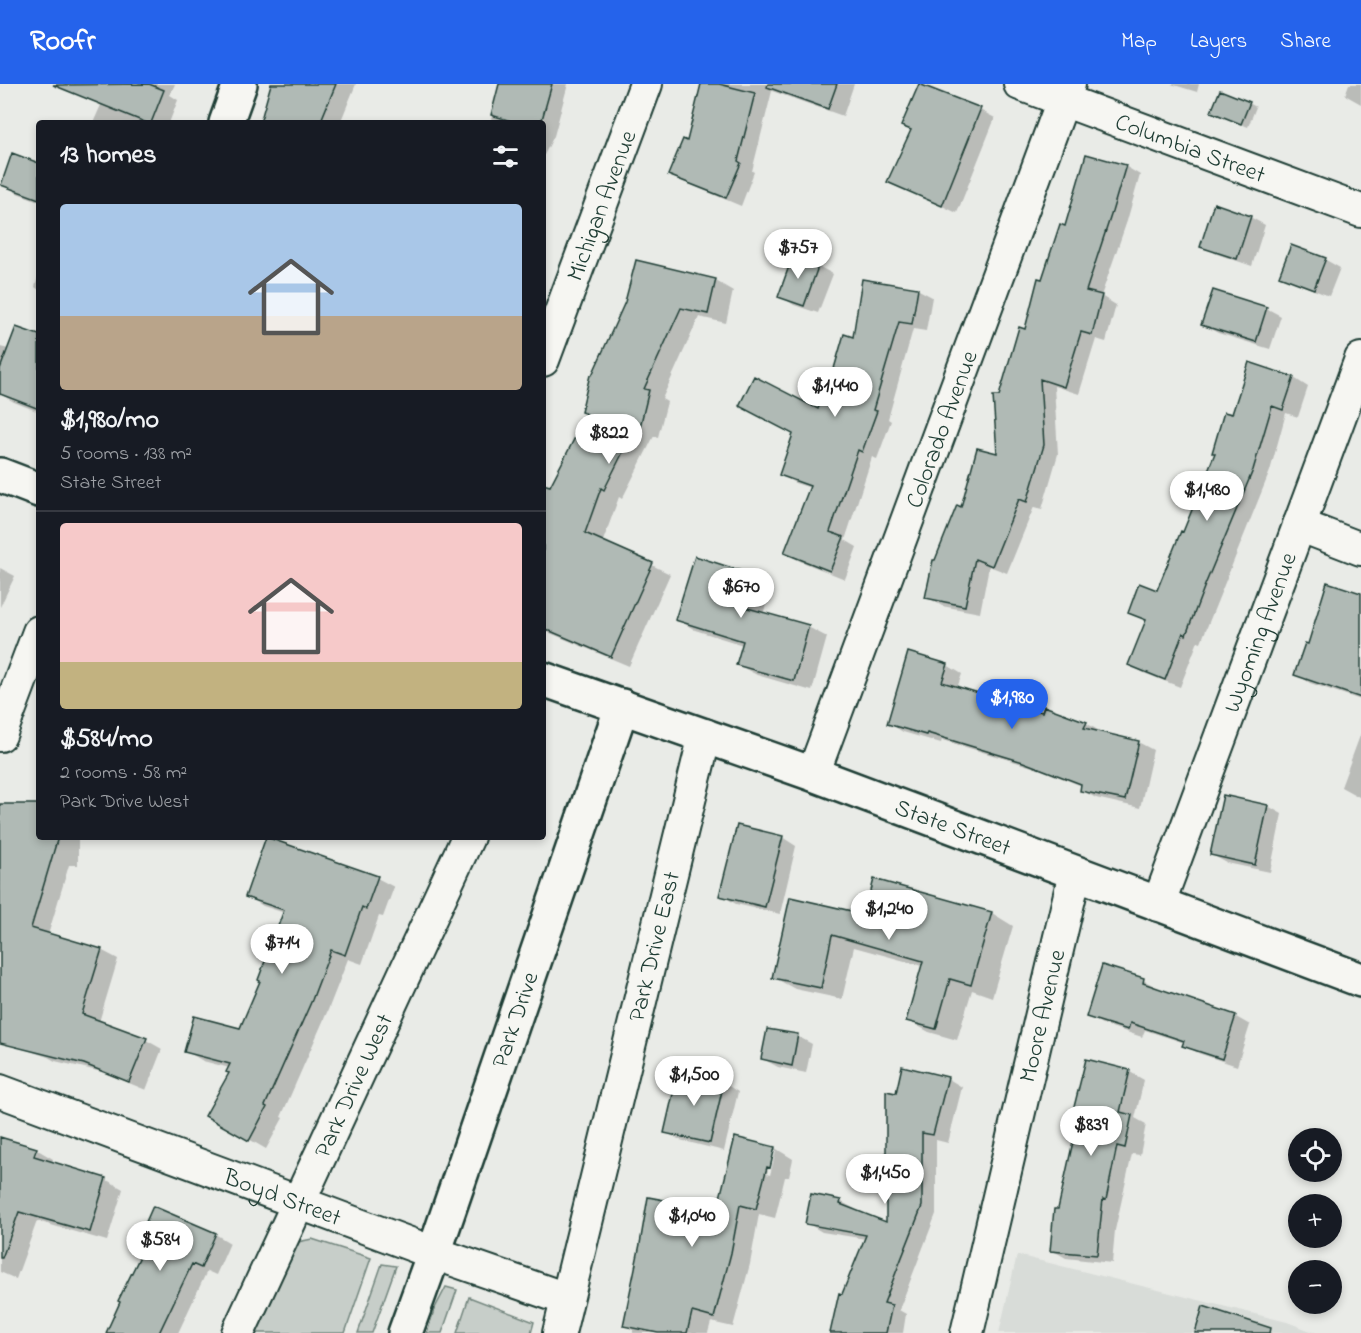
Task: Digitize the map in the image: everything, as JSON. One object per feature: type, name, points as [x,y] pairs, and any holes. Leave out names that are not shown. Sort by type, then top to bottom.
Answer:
[{"type":"main road","points":[[227,120],[240,84]]},
{"type":"main road","points":[[0,475],[36,489]]},
{"type":"main road","name":"State Street","points":[[546,681],[813,774],[1361,980]]},
{"type":"main road","name":"Park Drive","points":[[405,1333],[622,706]]},
{"type":"street","name":"Michigan Avenue","points":[[546,352],[646,84]]},
{"type":"street","name":"Columbia Street","points":[[1020,84],[1066,92],[1361,211]]},
{"type":"street","name":"Colorado Avenue","points":[[813,774],[1066,92]]},
{"type":"street","name":"Wyoming Avenue","points":[[1158,904],[1361,359]]},
{"type":"street","points":[[1299,525],[1361,549]]},
{"type":"street","points":[[0,735],[36,640]]},
{"type":"street","name":"Park Drive East","points":[[559,1333],[705,735]]},
{"type":"street","name":"Park Drive West","points":[[238,1333],[467,840]]},
{"type":"street","name":"Moore Avenue","points":[[967,1333],[1075,873]]},
{"type":"street","name":"Boyd Street","points":[[0,1091],[434,1253],[566,1299]]},
{"type":"shaded area","points":[[312,1239],[371,1258],[345,1333],[256,1333],[298,1242]]},
{"type":"shaded area","points":[[1017,1255],[1287,1322],[1316,1333],[999,1333]]},
{"type":"shaded area","points":[[382,1264],[396,1266],[372,1333],[358,1333]]},
{"type":"shaded area","points":[[446,1287],[457,1290],[442,1333],[427,1333],[434,1310]]},
{"type":"shaded area","points":[[469,1297],[534,1322],[531,1333],[457,1333]]},
{"type":"building","points":[[149,84],[164,90],[152,120],[140,120],[53,85]]},
{"type":"building","points":[[271,84],[336,84],[321,120],[261,120]]},
{"type":"building","points":[[499,84],[552,84],[542,120],[508,120],[491,115]]},
{"type":"building","points":[[701,84],[719,84],[755,93],[738,161],[741,163],[726,198],[668,175],[683,139],[687,141]]},
{"type":"building","points":[[768,84],[837,84],[828,109],[767,87]]},
{"type":"building","points":[[919,84],[981,108],[942,206],[887,182],[911,130],[901,126]]},
{"type":"building","points":[[1220,90],[1250,102],[1241,124],[1211,112]]},
{"type":"building","points":[[12,153],[36,162],[36,198],[1,185]]},
{"type":"building","points":[[1086,154],[1126,165],[1086,291],[1102,295],[1092,335],[1081,332],[1064,387],[1040,379],[1044,445],[1027,502],[1019,499],[992,566],[975,559],[965,606],[925,598],[933,560],[935,560],[957,505],[961,507],[977,448],[997,453],[993,396],[999,396],[1019,327],[1025,329],[1038,278],[1042,279],[1060,224],[1065,226]]},
{"type":"building","points":[[1214,203],[1251,216],[1237,259],[1200,247]]},
{"type":"building","points":[[1291,245],[1326,258],[1314,289],[1279,276]]},
{"type":"building","points":[[793,255],[819,264],[804,306],[778,297]]},
{"type":"building","points":[[636,260],[716,279],[708,314],[681,308],[644,389],[649,390],[640,427],[636,426],[604,490],[601,488],[585,533],[653,563],[611,657],[546,629],[546,485],[550,486],[587,414],[581,412],[590,375],[592,375],[625,302]]},
{"type":"building","points":[[862,279],[918,288],[912,324],[899,322],[873,410],[877,411],[862,452],[858,450],[830,532],[844,537],[830,571],[784,553],[810,486],[779,475],[793,434],[739,406],[754,376],[818,409],[824,392],[827,393],[844,334],[853,337]]},
{"type":"building","points":[[1213,290],[1267,307],[1256,342],[1201,325]]},
{"type":"building","points":[[16,327],[36,334],[36,408],[0,394],[0,369]]},
{"type":"building","points":[[1249,362],[1294,377],[1283,410],[1272,406],[1253,470],[1186,635],[1183,633],[1165,680],[1128,665],[1146,620],[1128,613],[1139,583],[1157,590],[1215,453],[1212,453],[1224,412],[1232,414]]},
{"type":"building","points":[[695,556],[754,575],[744,607],[809,625],[794,681],[736,665],[743,641],[675,620]]},
{"type":"building","points":[[1327,582],[1361,593],[1361,698],[1294,675],[1305,643],[1308,644]]},
{"type":"building","points":[[908,652],[948,664],[942,682],[1042,712],[1044,706],[1087,722],[1084,728],[1139,741],[1125,800],[1080,791],[1081,784],[1023,762],[927,733],[926,735],[887,724]]},
{"type":"building","points":[[1223,795],[1268,805],[1255,865],[1210,855]]},
{"type":"building","points":[[0,804],[36,804],[36,840],[57,840],[31,928],[102,949],[82,1014],[147,1038],[129,1082],[84,1064],[0,1043]]},
{"type":"building","points":[[737,825],[783,836],[765,907],[719,896]]},
{"type":"building","points":[[265,840],[275,840],[378,876],[366,909],[362,907],[345,955],[331,950],[312,1000],[265,1106],[267,1107],[249,1141],[205,1116],[229,1073],[226,1072],[230,1064],[184,1052],[194,1016],[240,1028],[260,981],[258,980],[284,910],[245,897]]},
{"type":"building","points":[[874,879],[992,912],[971,985],[950,979],[936,1029],[906,1021],[923,961],[832,935],[821,988],[772,978],[790,897],[865,914]]},
{"type":"building","points":[[1102,965],[1144,978],[1143,983],[1236,1015],[1222,1059],[1182,1046],[1184,1041],[1130,1023],[1128,1030],[1086,1017]]},
{"type":"building","points":[[767,1029],[798,1034],[792,1066],[761,1059]]},
{"type":"building","points":[[1086,1059],[1130,1070],[1120,1112],[1132,1115],[1125,1148],[1117,1146],[1106,1200],[1103,1199],[1097,1255],[1050,1251],[1054,1209],[1058,1209],[1074,1137],[1067,1135]]},
{"type":"building","points":[[902,1066],[948,1077],[933,1135],[922,1133],[922,1206],[884,1303],[892,1305],[886,1333],[830,1333],[839,1293],[842,1294],[866,1235],[805,1224],[811,1194],[841,1200],[840,1204],[886,1222],[886,1091],[896,1093]]},
{"type":"building","points":[[678,1072],[724,1082],[710,1143],[664,1133]]},
{"type":"building","points":[[0,1137],[37,1148],[34,1156],[106,1178],[90,1232],[19,1212],[2,1258],[0,1258]]},
{"type":"building","points":[[735,1137],[775,1147],[756,1209],[740,1205],[731,1253],[714,1318],[692,1312],[687,1333],[658,1333],[623,1326],[648,1197],[717,1210]]},
{"type":"building","points":[[153,1206],[216,1233],[201,1268],[192,1264],[159,1333],[106,1333],[120,1302],[118,1301],[146,1244],[138,1240]]},
{"type":"building","points":[[1203,1306],[1271,1328],[1270,1333],[1195,1333]]}]
